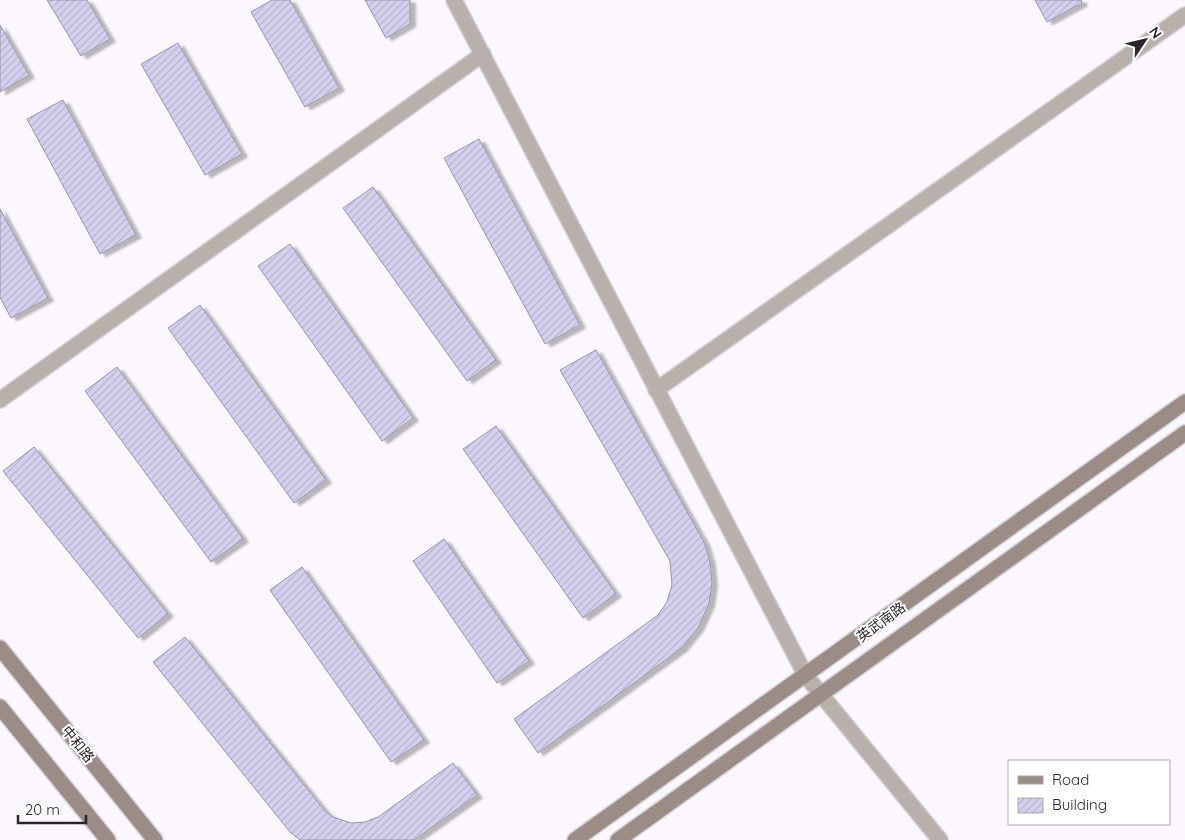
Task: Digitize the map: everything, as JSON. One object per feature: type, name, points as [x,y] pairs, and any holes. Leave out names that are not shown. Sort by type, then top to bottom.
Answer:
[{"type":"main road","name":"英武南路","points":[[575,840],[806,676],[1185,402]]},
{"type":"main road","name":"英武南路","points":[[618,840],[822,696],[1185,433]]},
{"type":"main road","name":"中和路","points":[[0,648],[155,840]]},
{"type":"main road","points":[[0,707],[108,840]]},
{"type":"street","points":[[454,0],[806,676],[940,840]]},
{"type":"street","points":[[656,390],[1185,15]]},
{"type":"street","points":[[0,400],[483,54]]},
{"type":"building","points":[[47,0],[87,0],[110,39],[81,56]]},
{"type":"building","points":[[272,0],[290,0],[339,88],[305,107],[251,12]]},
{"type":"building","points":[[365,0],[410,0],[410,24],[386,38]]},
{"type":"building","points":[[1035,0],[1081,0],[1082,3],[1047,22]]},
{"type":"building","points":[[0,25],[29,75],[0,92]]},
{"type":"building","points":[[178,43],[242,154],[205,175],[141,64]]},
{"type":"building","points":[[63,100],[136,235],[100,254],[27,119]]},
{"type":"building","points":[[479,139],[580,325],[545,344],[444,158]]},
{"type":"building","points":[[373,187],[496,360],[467,381],[343,208]]},
{"type":"building","points":[[0,209],[48,298],[11,318],[0,297]]},
{"type":"building","points":[[290,244],[413,418],[382,441],[258,266]]},
{"type":"building","points":[[200,305],[326,480],[294,503],[168,328]]},
{"type":"building","points":[[596,350],[704,542],[710,562],[712,583],[709,604],[698,628],[682,648],[538,753],[514,719],[658,615],[667,602],[672,585],[670,561],[560,370]]},
{"type":"building","points":[[117,367],[243,539],[211,562],[85,391]]},
{"type":"building","points":[[496,426],[616,594],[583,618],[463,449]]},
{"type":"building","points":[[34,447],[168,614],[138,638],[3,471]]},
{"type":"building","points":[[444,539],[529,661],[497,683],[413,561]]},
{"type":"building","points":[[302,567],[424,740],[391,762],[270,590]]},
{"type":"building","points":[[185,637],[325,811],[333,817],[351,823],[365,822],[378,817],[453,763],[477,795],[414,840],[300,840],[290,832],[153,662]]}]
